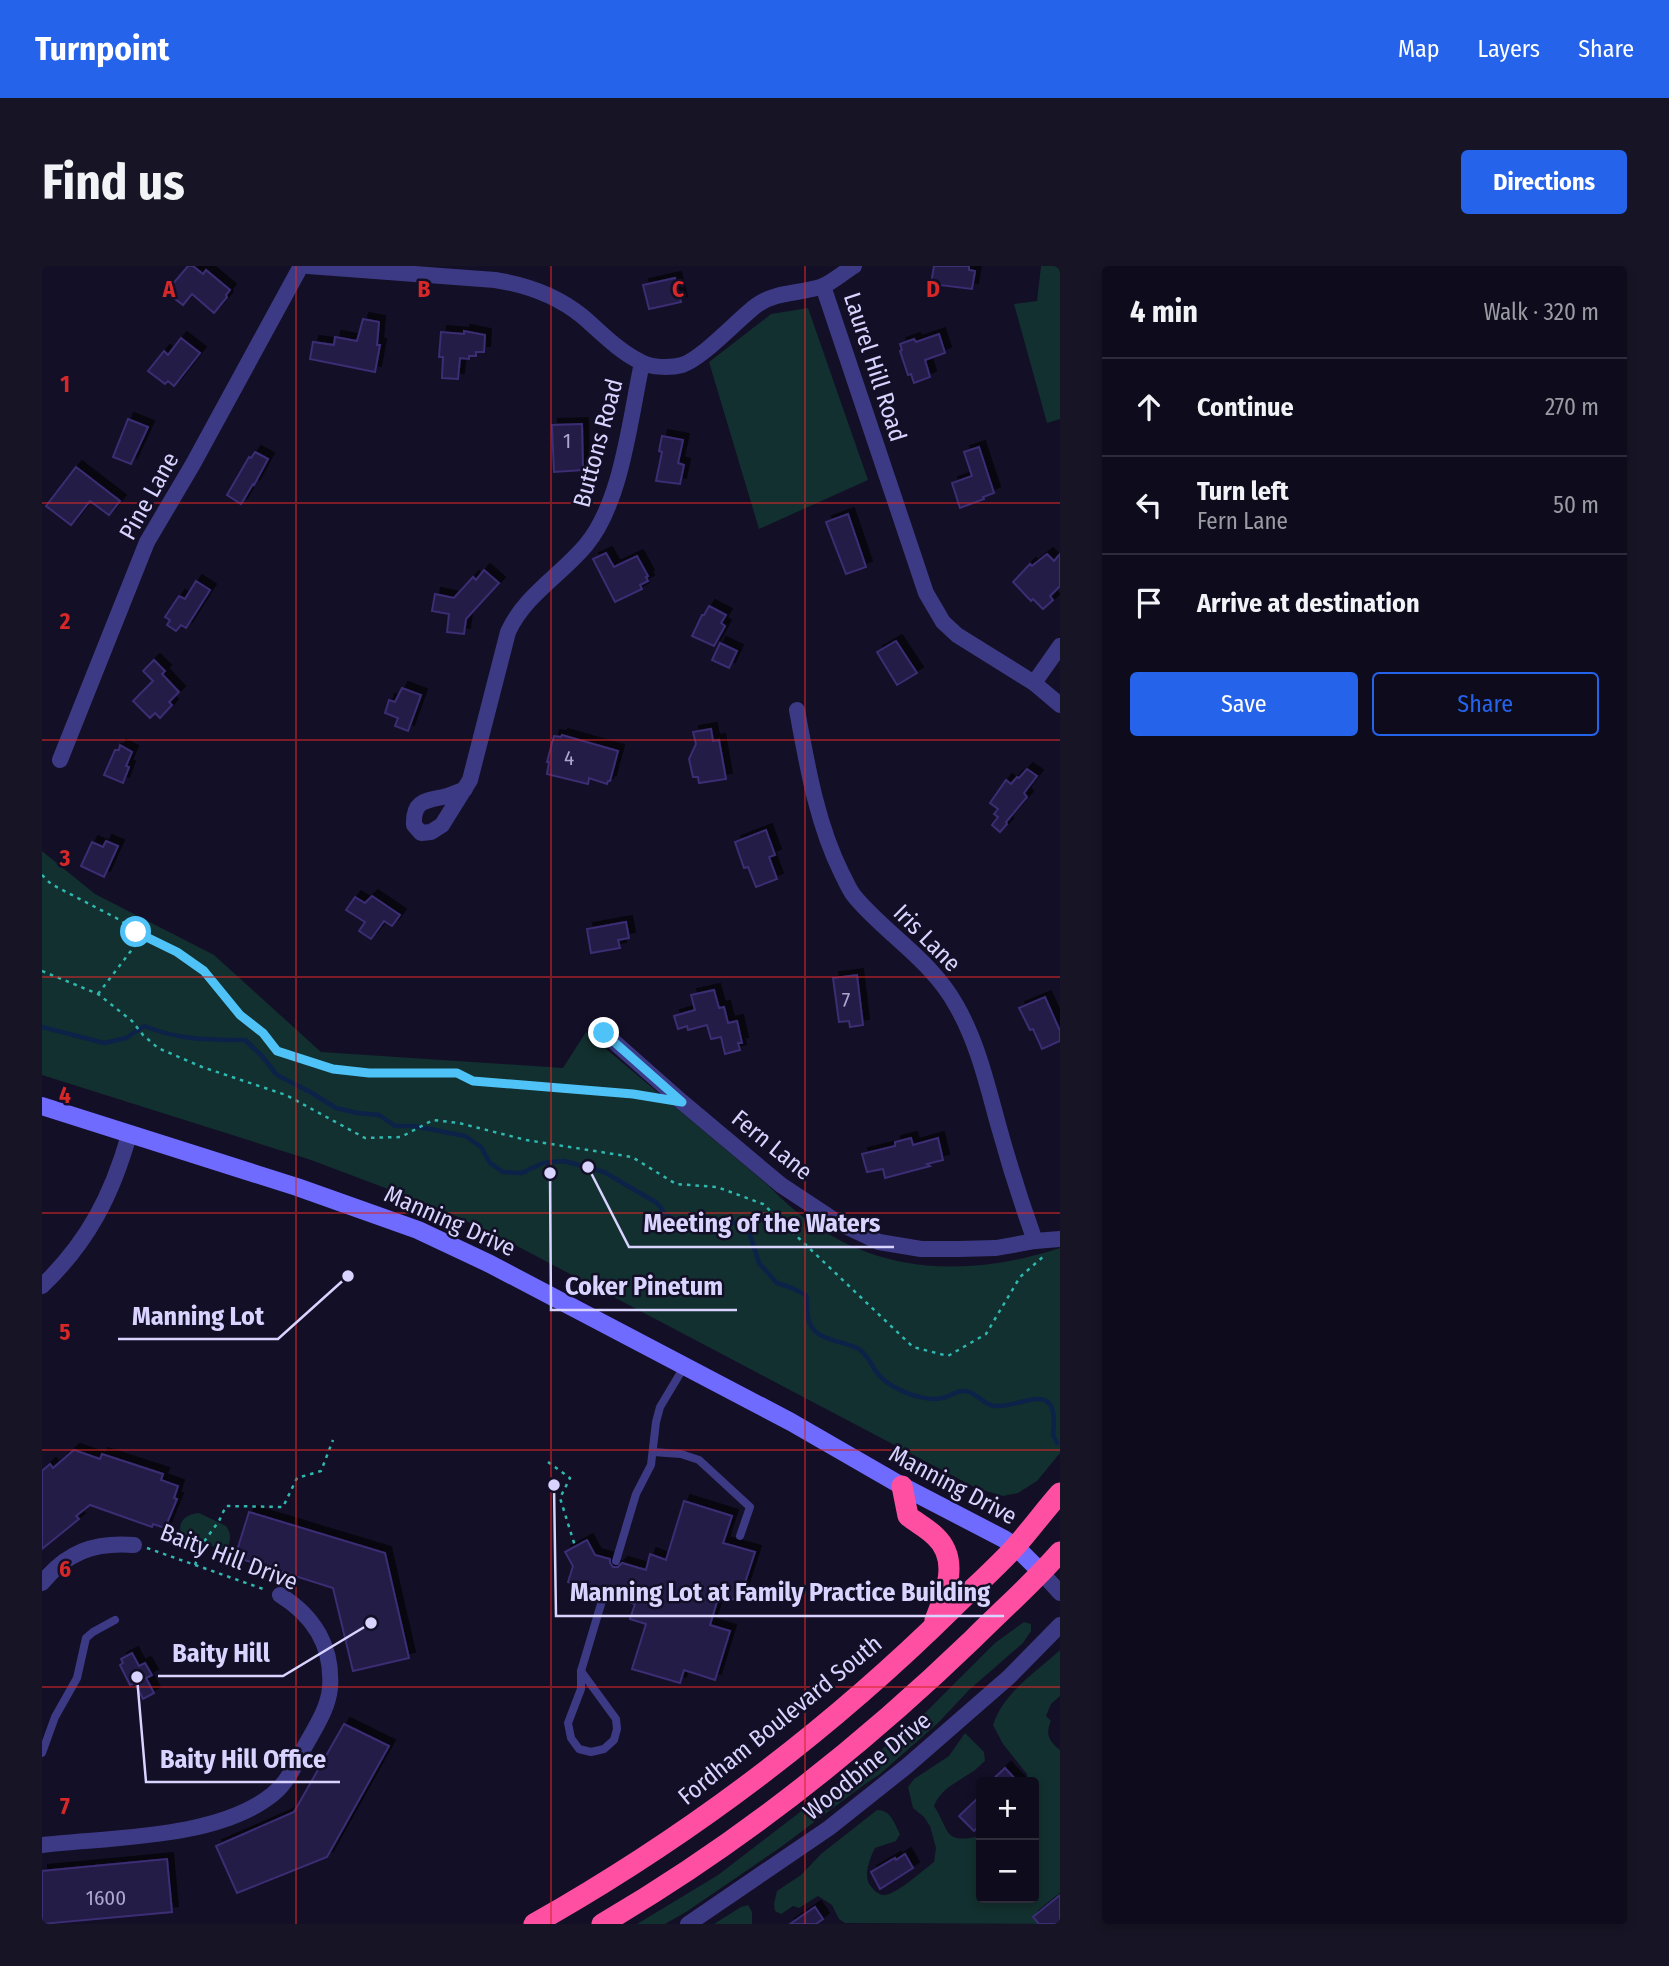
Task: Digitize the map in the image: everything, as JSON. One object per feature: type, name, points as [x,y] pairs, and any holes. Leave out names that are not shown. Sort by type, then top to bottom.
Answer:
[{"type":"highway","points":[[902,1486],[908,1516],[938,1538],[948,1557],[949,1577],[946,1590],[931,1630]]},
{"type":"highway","name":"Fordham Boulevard South","points":[[534,1924],[615,1877],[710,1813],[822,1726],[931,1630],[1016,1547],[1060,1493]]},
{"type":"highway","points":[[603,1924],[681,1876],[867,1735],[936,1674],[1042,1573],[1060,1552]]},
{"type":"street","name":"Pine Lane","points":[[60,760],[147,542],[193,464],[301,266]]},
{"type":"street","points":[[308,266],[520,284],[549,294],[642,363]]},
{"type":"street","points":[[823,286],[854,266]]},
{"type":"street","name":"Laurel Hill Road","points":[[642,363],[664,367],[684,365],[758,304],[778,295],[823,286],[933,608],[957,635],[1034,683],[1060,705]]},
{"type":"street","name":"Buttons Road","points":[[465,789],[470,780],[508,632],[515,617],[586,545],[603,520],[626,443],[642,363]]},
{"type":"street","points":[[1034,683],[1060,646]]},
{"type":"street","name":"Iris Lane","points":[[797,710],[816,799],[839,868],[853,895],[930,968],[945,986],[968,1028],[987,1083],[1016,1188],[1035,1241]]},
{"type":"street","name":"Fern Lane","points":[[604,1033],[781,1185],[837,1222],[879,1242],[921,1249],[996,1248],[1035,1241],[1055,1245]]},
{"type":"street","name":"Manning Drive","points":[[42,1106],[297,1187],[418,1230],[791,1422],[902,1486],[991,1532],[1016,1547],[1060,1593]]},
{"type":"street","points":[[42,1286],[70,1257],[93,1224],[109,1193],[129,1135]]},
{"type":"street","name":"Baity Hill Drive","points":[[42,1584],[60,1564],[83,1551],[111,1544],[134,1545]]},
{"type":"street","name":"Baity Hill Drive","points":[[42,1844],[191,1828],[239,1814],[274,1793],[286,1780],[326,1708],[330,1685],[327,1652],[317,1629],[300,1609],[281,1595]]},
{"type":"street","name":"Woodbine Drive","points":[[688,1924],[829,1828],[907,1766],[1009,1677],[1060,1625]]},
{"type":"lane","points":[[616,1561],[636,1494],[651,1465],[660,1407],[684,1367]]},
{"type":"lane","points":[[653,1452],[681,1454],[699,1460],[750,1507],[740,1536]]},
{"type":"lane","points":[[581,1671],[616,1719],[614,1740],[604,1749],[591,1752],[579,1749],[571,1738],[568,1723],[581,1689],[581,1671],[604,1594]]},
{"type":"lane","points":[[42,1753],[55,1717],[77,1678],[86,1638],[115,1620]]},
{"type":"path","points":[[42,875],[51,884],[177,952],[204,971],[240,1015],[263,1033],[277,1051],[333,1069],[369,1073],[457,1073],[482,1083],[633,1094],[682,1102]]},
{"type":"path","points":[[99,994],[143,935]]},
{"type":"path","points":[[42,971],[99,994],[132,1021],[158,1048],[202,1067],[286,1095],[365,1138],[401,1137],[433,1121],[459,1123],[526,1140],[632,1157],[676,1184],[717,1187],[763,1204],[913,1347],[948,1356],[986,1334],[1020,1278],[1055,1245]]},
{"type":"path","points":[[195,1565],[203,1543],[226,1506],[283,1507],[297,1478],[321,1471],[333,1440]]},
{"type":"path","points":[[548,1462],[570,1478],[560,1498],[575,1546]]},
{"type":"path","name":"Baity Hill Drive","points":[[134,1545],[281,1595]]},
{"type":"green space","points":[[1041,266],[1060,266],[1060,419],[1047,423],[1014,304],[1037,301]]},
{"type":"green space","points":[[808,308],[868,480],[759,529],[709,362],[771,314]]},
{"type":"green space","points":[[42,851],[95,894],[214,955],[321,1052],[563,1068],[586,1032],[800,1215],[833,1237],[868,1253],[904,1262],[942,1266],[980,1265],[1020,1259],[1060,1248],[1060,1453],[1037,1481],[1018,1493],[1003,1496],[976,1488],[498,1236],[441,1209],[311,1160],[42,1075]]},
{"type":"green space","points":[[199,1513],[226,1526],[230,1539],[225,1551],[181,1534],[180,1525],[184,1519]]},
{"type":"green space","points":[[1024,1622],[1031,1624],[1031,1631],[1023,1643],[880,1774],[781,1847],[686,1912],[665,1924],[637,1924],[718,1875],[912,1726],[995,1643]]},
{"type":"green space","points":[[1060,1650],[1060,1696],[1051,1704],[1046,1716],[1051,1721],[1049,1737],[1060,1750],[1060,1924],[845,1923],[839,1919],[832,1905],[818,1896],[799,1908],[793,1906],[781,1914],[775,1911],[777,1891],[801,1875],[821,1854],[877,1810],[889,1815],[900,1834],[896,1841],[875,1848],[873,1852],[867,1876],[875,1891],[888,1894],[909,1882],[934,1862],[936,1848],[930,1826],[913,1808],[908,1787],[914,1779],[949,1756],[965,1733],[984,1752],[985,1761],[945,1790],[934,1806],[946,1829],[954,1837],[976,1837],[976,1903],[1039,1903],[1039,1777],[1027,1777],[1003,1744],[993,1725],[1004,1703]]},
{"type":"green space","points":[[748,1905],[752,1912],[752,1924],[714,1924],[741,1907]]},
{"type":"building","points":[[188,266],[193,266],[203,274],[206,270],[230,290],[214,313],[192,294],[183,305],[166,292]]},
{"type":"building","points":[[934,266],[969,266],[969,270],[975,271],[972,289],[931,284]]},
{"type":"building","points":[[675,278],[681,302],[649,309],[643,285]]},
{"type":"building","points":[[363,319],[379,322],[377,345],[380,345],[375,372],[310,359],[313,342],[334,345],[335,337],[357,341]]},
{"type":"building","points":[[464,331],[485,335],[484,352],[476,352],[476,356],[469,356],[469,359],[460,358],[458,379],[442,378],[443,357],[439,357],[441,332],[464,334]]},
{"type":"building","points":[[939,334],[945,353],[925,360],[930,377],[914,383],[911,374],[908,375],[900,344]]},
{"type":"building","points":[[181,338],[200,353],[174,386],[168,381],[165,384],[148,371],[164,351],[168,355]]},
{"type":"building","points":[[128,419],[148,427],[131,464],[113,457]]},
{"type":"building","points":[[582,424],[583,470],[554,472],[552,425]]},
{"type":"building","points":[[662,436],[683,440],[678,463],[684,465],[680,484],[656,481],[662,452],[659,451]]},
{"type":"building","points":[[979,447],[994,493],[960,508],[952,483],[972,476],[964,452]]},
{"type":"building","points":[[255,452],[268,459],[241,504],[227,495],[249,457]]},
{"type":"building","points":[[76,467],[120,501],[109,515],[90,501],[71,525],[46,506]]},
{"type":"building","points":[[848,514],[866,567],[846,574],[826,522]]},
{"type":"building","points":[[606,553],[614,567],[637,556],[648,576],[648,581],[640,585],[642,589],[615,602],[593,559]]},
{"type":"building","points":[[1047,554],[1054,561],[1060,554],[1060,586],[1050,596],[1053,600],[1043,609],[1013,582],[1030,564],[1032,566]]},
{"type":"building","points":[[484,570],[499,583],[466,619],[464,634],[447,632],[449,614],[432,611],[435,594],[454,598],[473,577],[476,580]]},
{"type":"building","points":[[196,581],[210,590],[186,628],[181,625],[176,631],[167,625],[170,620],[165,617],[179,596],[185,599]]},
{"type":"building","points":[[709,606],[726,615],[721,623],[725,626],[714,646],[692,636]]},
{"type":"building","points":[[896,641],[917,673],[897,685],[877,652]]},
{"type":"building","points":[[720,643],[737,651],[729,668],[712,660]]},
{"type":"building","points":[[154,660],[165,671],[162,674],[179,692],[169,702],[172,705],[160,718],[155,713],[150,718],[133,701],[153,681],[143,671]]},
{"type":"building","points":[[402,688],[421,695],[408,731],[395,726],[398,718],[385,713],[389,700],[395,702]]},
{"type":"building","points":[[711,729],[713,741],[719,740],[726,779],[699,783],[698,777],[693,777],[689,759],[696,744],[693,732]]},
{"type":"building","points":[[562,735],[618,751],[607,784],[589,778],[588,784],[547,774],[547,762],[554,736]]},
{"type":"building","points":[[120,745],[132,752],[123,783],[104,775]]},
{"type":"building","points":[[1027,769],[1037,776],[1024,793],[1027,797],[1000,832],[992,825],[998,817],[994,814],[998,809],[990,803],[1006,780],[1011,784]]},
{"type":"building","points":[[766,830],[775,855],[769,857],[777,879],[756,887],[748,867],[744,868],[735,842]]},
{"type":"building","points":[[106,841],[118,846],[104,877],[81,866],[92,842],[103,847]]},
{"type":"building","points":[[372,896],[400,915],[392,926],[384,921],[371,939],[359,931],[365,922],[346,910],[355,897],[365,903]]},
{"type":"building","points":[[626,922],[629,938],[618,940],[620,948],[591,953],[587,929]]},
{"type":"building","points":[[857,975],[863,1025],[850,1027],[849,1021],[839,1022],[833,978]]},
{"type":"building","points":[[714,990],[719,1008],[724,1007],[728,1023],[737,1021],[742,1043],[738,1043],[740,1050],[725,1054],[721,1037],[711,1039],[707,1025],[688,1030],[687,1026],[678,1029],[674,1016],[695,1010],[691,995]]},
{"type":"building","points":[[1045,997],[1060,1031],[1060,1041],[1042,1049],[1019,1008]]},
{"type":"building","points":[[911,1138],[913,1145],[938,1138],[943,1160],[885,1178],[883,1169],[867,1172],[862,1154],[895,1146],[895,1142]]},
{"type":"building","points":[[74,1450],[100,1459],[102,1454],[163,1474],[161,1480],[178,1486],[174,1498],[177,1499],[165,1528],[153,1524],[152,1527],[90,1505],[76,1516],[79,1519],[42,1549],[42,1471],[50,1464],[53,1468]]},
{"type":"building","points":[[684,1501],[732,1516],[723,1543],[755,1552],[739,1601],[719,1595],[710,1625],[730,1631],[715,1680],[684,1670],[680,1683],[632,1669],[646,1624],[630,1619],[635,1604],[610,1596],[606,1588],[598,1592],[568,1582],[573,1566],[565,1552],[587,1540],[595,1555],[610,1559],[613,1567],[622,1563],[646,1570],[650,1554],[666,1560]]},
{"type":"building","points":[[249,1512],[385,1553],[409,1658],[353,1671],[333,1588],[235,1557]]},
{"type":"building","points":[[132,1653],[139,1666],[145,1663],[152,1675],[146,1678],[154,1693],[143,1699],[135,1683],[130,1685],[120,1665],[123,1663],[121,1659]]},
{"type":"building","points":[[344,1724],[389,1746],[327,1857],[237,1893],[216,1846],[294,1812]]},
{"type":"building","points":[[1005,1768],[1013,1777],[995,1777]]},
{"type":"building","points":[[976,1800],[974,1831],[959,1816]]},
{"type":"building","points":[[905,1854],[913,1868],[880,1889],[871,1872]]},
{"type":"building","points":[[167,1859],[172,1912],[42,1924],[42,1871]]},
{"type":"building","points":[[1060,1895],[1060,1924],[1039,1924],[1033,1917]]},
{"type":"building","points":[[815,1907],[823,1919],[816,1924],[790,1924]]},
{"type":"waterway","points":[[42,1027],[104,1043],[126,1038],[144,1026],[182,1037],[245,1040],[277,1075],[336,1108],[379,1115],[395,1126],[414,1126],[465,1136],[481,1147],[490,1163],[503,1172],[522,1173],[543,1163],[564,1161],[604,1172],[657,1203],[666,1215],[686,1225],[728,1222],[743,1225],[750,1235],[759,1263],[766,1271],[777,1283],[806,1295],[808,1317],[815,1331],[828,1339],[859,1349],[889,1384],[929,1399],[966,1391],[994,1406],[1045,1400],[1051,1406],[1054,1417],[1053,1435],[1057,1443]]},
{"type":"place","name":"Meeting of the Waters","points":[[588,1167]]},
{"type":"place","name":"Coker Pinetum","points":[[550,1173]]},
{"type":"place","name":"Manning Lot","points":[[348,1276]]},
{"type":"place","name":"Manning Lot at Family Practice Building","points":[[554,1485]]},
{"type":"place","name":"Baity Hill","points":[[371,1623]]},
{"type":"place","name":"Baity Hill Office","points":[[137,1677]]},
{"type":"route","points":[[136,932],[177,952],[204,971],[240,1015],[263,1033],[277,1051],[310,1062],[333,1069],[369,1073],[457,1073],[473,1081],[501,1085],[633,1094],[682,1102],[604,1033]]}]
